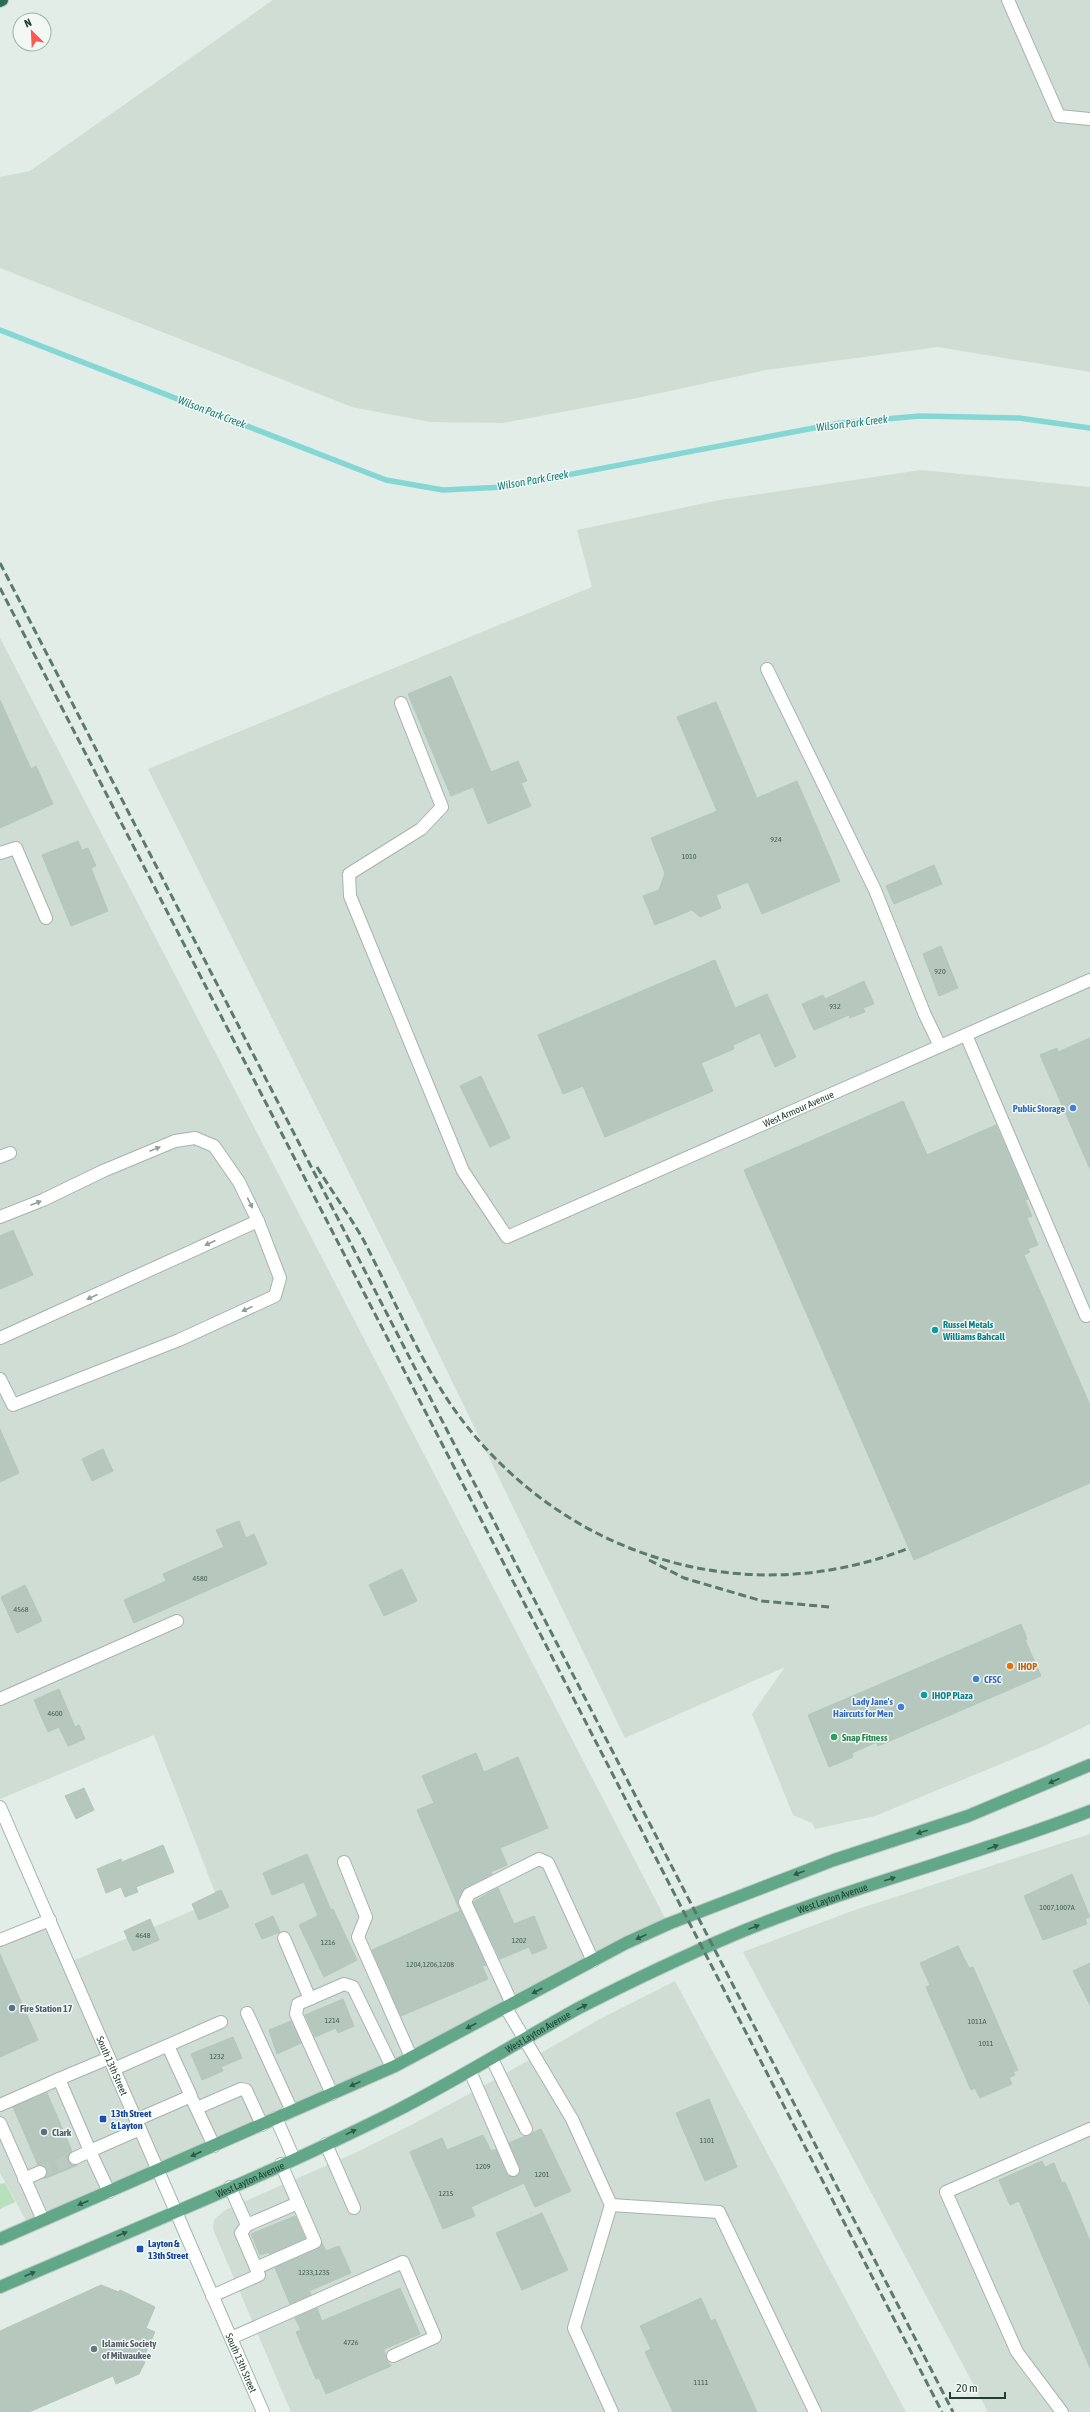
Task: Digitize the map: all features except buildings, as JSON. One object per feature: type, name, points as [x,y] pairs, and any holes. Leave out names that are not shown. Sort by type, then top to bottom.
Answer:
[{"type":"main road","points":[[0,2239],[158,2171],[392,2067],[593,1961],[668,1924],[834,1860],[964,1818],[1090,1765]]},
{"type":"main road","name":"West Layton Avenue","points":[[0,2286],[326,2144],[470,2071],[576,2010],[645,1975],[753,1927],[842,1894],[983,1851],[1090,1811]]},
{"type":"street","points":[[1008,0],[1059,116],[1090,119]]},
{"type":"street","points":[[767,669],[875,890],[925,1015],[940,1046]]},
{"type":"street","name":"West Armour Avenue","points":[[401,703],[442,807],[421,829],[349,874],[350,896],[463,1171],[507,1237],[1090,980]]},
{"type":"street","points":[[0,853],[16,848],[46,918]]},
{"type":"street","points":[[966,1034],[1086,1316]]},
{"type":"street","points":[[0,1217],[175,1141],[195,1138],[214,1146],[239,1182],[258,1221],[280,1278],[275,1296],[179,1340],[13,1406],[0,1379]]},
{"type":"street","points":[[0,1338],[258,1221]]},
{"type":"street","points":[[0,1699],[177,1621]]},
{"type":"street","name":"South 13th Street","points":[[0,1807],[263,2412]]},
{"type":"street","points":[[593,1961],[548,1863],[538,1859],[469,1894],[465,1902],[524,2040],[572,2119],[611,2205],[574,2328],[612,2412]]},
{"type":"street","points":[[344,1862],[366,1917],[358,1937],[411,2057]]},
{"type":"street","points":[[0,1940],[50,1920]]},
{"type":"street","points":[[284,1938],[310,1999]]},
{"type":"street","points":[[332,2094],[296,2014],[298,2004],[344,1984],[353,1987],[392,2067]]},
{"type":"street","points":[[247,2013],[292,2111]]},
{"type":"street","points":[[0,2105],[59,2079],[168,2046],[221,2022]]},
{"type":"street","points":[[168,2046],[214,2146]]},
{"type":"street","points":[[492,2059],[526,2129]]},
{"type":"street","points":[[470,2071],[512,2170]]},
{"type":"street","points":[[59,2079],[109,2192]]},
{"type":"street","points":[[197,2108],[241,2089],[246,2090],[262,2125]]},
{"type":"street","points":[[75,2158],[191,2096]]},
{"type":"street","points":[[276,2118],[294,2159]]},
{"type":"street","points":[[0,2123],[43,2220]]},
{"type":"street","points":[[1062,2412],[1017,2352],[946,2192],[1090,2129]]},
{"type":"street","points":[[326,2144],[354,2208]]},
{"type":"street","points":[[256,2268],[315,2242],[282,2164]]},
{"type":"street","points":[[24,2179],[40,2172]]},
{"type":"street","points":[[230,2187],[247,2225]]},
{"type":"street","points":[[212,2296],[259,2275],[241,2233],[247,2225],[298,2203]]},
{"type":"street","points":[[611,2205],[719,2212],[815,2412]]},
{"type":"street","points":[[231,2338],[402,2262],[435,2337],[393,2356]]},
{"type":"shaded area","points":[[273,0],[1090,0],[1090,372],[938,347],[766,370],[637,398],[502,423],[430,422],[352,407],[0,268],[0,177],[30,171]]},
{"type":"shaded area","points":[[921,470],[1090,487],[1090,1724],[1044,1746],[875,1816],[815,1829],[812,1823],[793,1815],[752,1714],[785,1667],[625,1738],[416,1307],[148,769],[592,587],[577,530],[720,500]]},
{"type":"shaded area","points":[[0,638],[668,1924],[395,2066],[29,2226],[0,2173],[0,1937],[48,1915],[68,1963],[218,1900],[154,1735],[0,1799]]},
{"type":"shaded area","points":[[1090,1834],[1090,2412],[988,2412],[743,1952],[852,1911]]},
{"type":"shaded area","points":[[675,1981],[906,2412],[291,2412],[213,2229],[214,2220],[225,2210],[355,2153],[415,2123],[482,2087],[600,2019]]},
{"type":"green space","points":[[5,2183],[15,2202],[0,2209],[0,2184]]},
{"type":"waterway","name":"Wilson Park Creek","points":[[0,330],[386,480],[443,490],[504,487],[840,423],[920,416],[1019,418],[1090,428]]},
{"type":"tunnel","points":[[40,2172],[75,2158]]},
{"type":"railway","points":[[0,563],[953,2412]]},
{"type":"railway","points":[[0,588],[942,2412]]},
{"type":"railway","points":[[317,1167],[364,1241],[408,1331],[445,1396],[459,1416],[502,1465],[551,1505],[604,1537],[662,1559],[722,1572],[784,1575],[847,1567],[909,1548]]},
{"type":"railway","points":[[649,1560],[684,1578],[762,1601],[830,1607]]},
{"type":"place","name":"Public Storage","points":[[1073,1108]]},
{"type":"place","name":"Russel Metals Williams Bahcall","points":[[935,1330]]},
{"type":"place","name":"IHOP","points":[[1010,1666]]},
{"type":"place","name":"CFSC","points":[[976,1679]]},
{"type":"place","name":"IHOP Plaza","points":[[924,1695]]},
{"type":"place","name":"Lady Jane's Haircuts for Men","points":[[901,1707]]},
{"type":"place","name":"Snap Fitness","points":[[834,1737]]},
{"type":"place","name":"Fire Station 17","points":[[12,2008]]},
{"type":"place","name":"13th Street & Layton","points":[[103,2119]]},
{"type":"place","name":"Clark","points":[[44,2132]]},
{"type":"place","name":"Layton & 13th Street","points":[[140,2249]]},
{"type":"place","name":"Islamic Society of Milwaukee","points":[[94,2349]]}]
